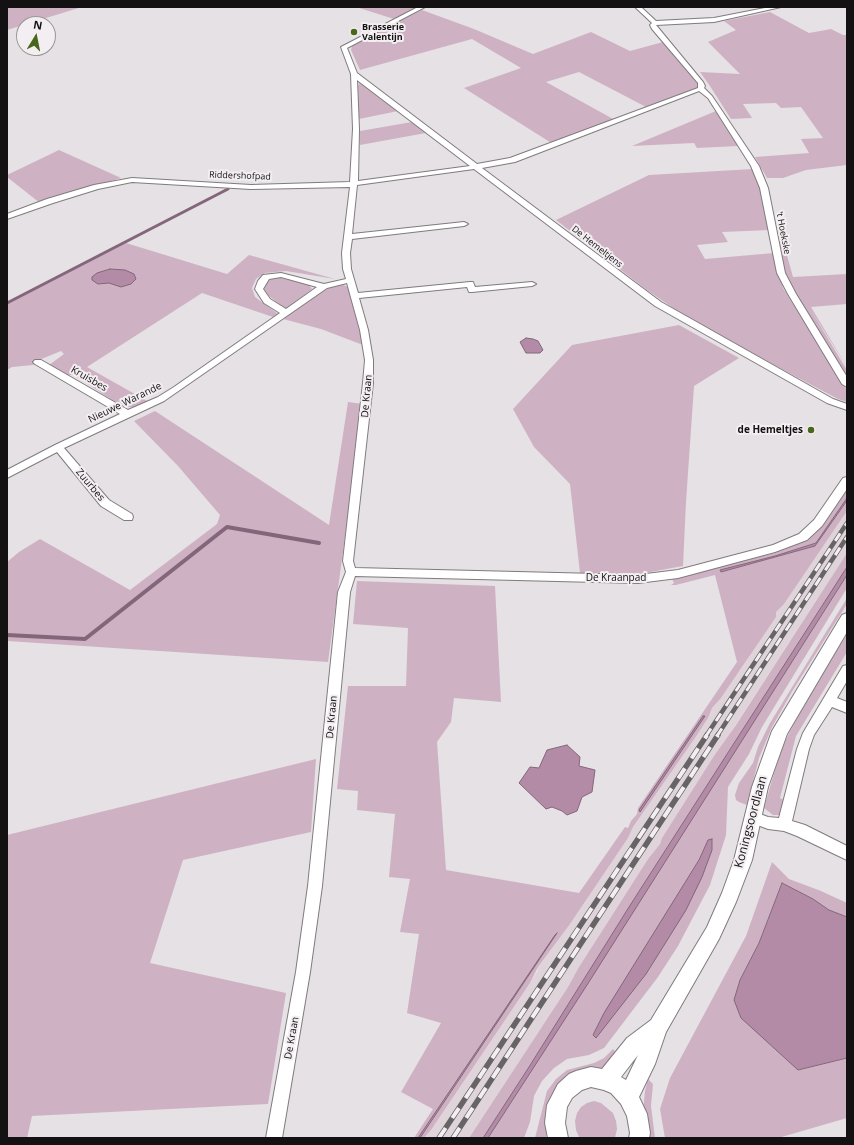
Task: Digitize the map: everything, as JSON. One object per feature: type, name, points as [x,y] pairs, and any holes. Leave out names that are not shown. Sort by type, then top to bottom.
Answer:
[{"type":"street","name":"De Kraan","points":[[274,1138],[303,972],[315,886],[344,592],[351,572],[348,561],[367,403],[369,360],[364,330],[350,280],[346,253],[354,183],[356,129],[354,74],[344,47],[422,7]]},
{"type":"street","name":"'t Hoekske","points":[[638,7],[655,23],[653,25],[654,28],[701,83],[702,86],[700,89],[710,97],[755,166],[764,188],[781,273],[792,294],[847,384]]},
{"type":"street","points":[[655,23],[699,22],[778,7]]},
{"type":"street","name":"De Hemeltjens","points":[[354,74],[658,304],[830,401],[847,407]]},
{"type":"street","points":[[476,166],[512,160],[700,89]]},
{"type":"street","name":"Riddershofpad","points":[[7,217],[97,187],[132,180],[275,187],[354,183],[476,166]]},
{"type":"street","points":[[348,237],[464,224]]},
{"type":"street","name":"Nieuwe Warande","points":[[286,313],[267,301],[259,290],[262,281],[266,277],[281,275],[324,286]]},
{"type":"street","name":"Nieuwe Warande","points":[[7,474],[58,447],[129,415],[177,390],[324,286],[350,280]]},
{"type":"street","points":[[354,296],[470,284],[472,290],[532,284]]},
{"type":"street","name":"Kruisbes","points":[[38,362],[129,415]]},
{"type":"street","name":"Zuurbes","points":[[58,447],[105,503],[128,517]]},
{"type":"street","name":"De Kraanpad","points":[[351,572],[638,579],[678,574],[775,548],[804,537],[830,508],[847,481]]},
{"type":"street","name":"Koningsoordlaan","points":[[628,1097],[648,1057],[658,1027],[713,933],[730,896],[742,860],[764,772],[780,731],[847,619]]},
{"type":"street","points":[[784,825],[803,749],[810,733],[847,670]]},
{"type":"street","points":[[830,700],[847,708]]},
{"type":"street","points":[[752,817],[768,823],[784,825],[800,830],[847,853]]},
{"type":"street","name":"Koningsoordlaan","points":[[606,1080],[634,1044],[658,1027]]},
{"type":"street","points":[[558,1138],[555,1122],[557,1105],[565,1091],[576,1081],[591,1077],[606,1080],[618,1086],[628,1097],[637,1114],[640,1133],[639,1138]]},
{"type":"shaded area","points":[[7,7],[82,7],[53,16],[16,16],[16,27],[7,30]]},
{"type":"shaded area","points":[[356,7],[417,7],[394,19]]},
{"type":"shaded area","points":[[422,10],[474,29],[533,54],[591,32],[630,51],[663,42],[700,87],[648,108],[579,72],[546,82],[615,120],[553,144],[464,88],[521,68],[472,39],[360,70],[351,50],[352,46]]},
{"type":"shaded area","points":[[770,12],[809,33],[831,29],[843,35],[847,35],[847,165],[806,170],[783,178],[767,178],[755,157],[809,153],[801,139],[823,138],[801,107],[781,108],[776,103],[743,104],[752,118],[731,119],[700,72],[740,74],[708,42],[736,30],[724,21]]},
{"type":"shaded area","points":[[360,82],[398,111],[359,119],[358,86]]},
{"type":"shaded area","points":[[716,111],[738,146],[697,148],[694,143],[632,146]]},
{"type":"shaded area","points":[[412,122],[426,133],[360,145],[360,131]]},
{"type":"shaded area","points":[[59,150],[121,178],[40,203],[7,177],[7,175]]},
{"type":"shaded area","points":[[753,169],[760,186],[770,230],[722,232],[728,242],[697,245],[705,259],[774,253],[783,288],[847,390],[847,402],[838,399],[695,323],[647,290],[556,220],[649,175]]},
{"type":"shaded area","points":[[777,241],[783,241],[793,277],[847,274],[847,304],[811,307],[847,367],[809,307],[847,370],[847,377],[786,277]]},
{"type":"shaded area","points":[[126,243],[227,274],[249,255],[335,279],[286,271],[265,273],[256,279],[252,288],[255,297],[278,314],[273,317],[202,293],[87,367],[149,402],[137,407],[123,407],[74,375],[67,375],[49,365],[64,354],[61,351],[39,360],[33,365],[12,367],[7,370],[7,304]]},
{"type":"shaded area","points":[[110,269],[125,270],[134,274],[136,279],[131,284],[121,287],[109,283],[98,284],[92,280],[92,277],[97,273]]},
{"type":"shaded area","points":[[277,277],[309,285],[312,289],[287,308],[284,308],[268,295],[264,289],[267,281]]},
{"type":"shaded area","points":[[341,284],[348,287],[363,345],[321,329],[283,319],[321,292]]},
{"type":"shaded area","points":[[679,325],[739,358],[694,386],[683,566],[645,573],[580,573],[570,484],[534,447],[513,409],[572,345]]},
{"type":"shaded area","points":[[526,338],[538,341],[543,350],[540,353],[526,353],[520,342]]},
{"type":"shaded area","points":[[348,402],[363,404],[328,662],[7,641],[7,562],[19,552],[40,539],[130,590],[217,524],[220,515],[178,466],[134,421],[155,411],[329,525]]},
{"type":"shaded area","points":[[847,487],[847,498],[816,543],[775,556],[721,570],[722,572],[815,546],[847,501],[847,511],[784,604],[776,612],[776,617],[721,698],[712,708],[708,718],[695,738],[633,827],[628,838],[570,924],[538,967],[530,983],[431,1130],[424,1138],[420,1138],[557,933],[418,1138],[414,1138],[433,1109],[401,1092],[441,1023],[407,1013],[419,934],[400,932],[410,879],[389,877],[395,814],[357,810],[358,791],[337,789],[348,686],[406,686],[408,628],[353,624],[357,581],[495,586],[501,702],[454,698],[451,722],[437,742],[446,870],[579,893],[625,827],[628,828],[631,821],[637,814],[638,808],[737,662],[715,575],[676,585],[671,585],[674,583],[672,579],[775,553],[800,543],[809,538]]},
{"type":"shaded area","points":[[847,498],[846,502],[815,546],[721,572],[720,570],[775,556],[816,543]]},
{"type":"shaded area","points":[[847,511],[847,553],[662,838],[660,844],[648,859],[568,987],[469,1138],[424,1138],[431,1130],[538,971],[538,967],[570,924],[628,838],[633,827],[695,738],[708,718],[712,708],[721,698],[746,662],[763,633],[776,617],[776,612],[784,604]]},
{"type":"shaded area","points":[[847,553],[847,567],[629,907],[529,1067],[483,1138],[469,1138],[568,987],[579,967],[648,859],[660,844],[662,838],[714,756],[736,725]]},
{"type":"shaded area","points":[[847,567],[847,575],[587,985],[488,1138],[483,1138],[629,907]]},
{"type":"shaded area","points":[[847,575],[847,588],[762,727],[749,754],[728,787],[726,835],[710,885],[678,946],[658,977],[604,1048],[589,1055],[567,1059],[554,1068],[542,1081],[534,1096],[530,1122],[524,1138],[488,1138]]},
{"type":"shaded area","points":[[847,598],[847,604],[793,690],[772,727],[759,758],[747,805],[739,802],[736,800],[735,795],[739,783],[753,763],[758,747],[770,723]]},
{"type":"shaded area","points":[[847,634],[847,652],[796,736],[780,798],[784,800],[781,815],[773,815],[764,808],[781,749],[807,699]]},
{"type":"shaded area","points":[[703,716],[705,716],[640,812],[639,810]]},
{"type":"shaded area","points":[[567,745],[580,757],[579,766],[595,770],[592,792],[582,797],[577,811],[567,815],[552,807],[546,809],[519,783],[530,767],[539,768],[547,750]]},
{"type":"shaded area","points":[[316,759],[311,832],[183,860],[150,963],[286,993],[268,1104],[32,1116],[27,1138],[7,1138],[7,835]]},
{"type":"shaded area","points":[[712,839],[712,850],[702,877],[686,910],[646,974],[596,1038],[593,1035],[604,1013],[699,860],[708,840]]},
{"type":"shaded area","points":[[772,862],[789,879],[847,903],[847,917],[829,910],[813,899],[782,883],[759,943],[740,980],[798,1070],[847,1058],[847,1118],[778,1138],[665,1138],[660,1109],[670,1078],[746,936]]},
{"type":"shaded area","points":[[782,883],[813,899],[829,910],[847,917],[847,1058],[798,1070],[741,1018],[734,1000],[740,980],[759,943]]},
{"type":"shaded area","points":[[557,933],[420,1138],[418,1138],[555,935]]},
{"type":"shaded area","points":[[613,1049],[618,1055],[607,1066],[595,1070],[548,1122],[546,1138],[535,1138],[547,1091],[556,1079],[567,1070],[594,1063],[604,1058]]},
{"type":"shaded area","points":[[648,1079],[653,1084],[651,1106],[655,1138],[644,1138],[643,1111]]},
{"type":"shaded area","points":[[594,1101],[601,1103],[613,1113],[617,1129],[615,1138],[579,1137],[576,1130],[575,1121],[577,1113],[581,1107]]},
{"type":"waterway","points":[[7,303],[228,189]]},
{"type":"waterway","points":[[7,635],[85,639],[227,527],[319,543]]},
{"type":"railway","points":[[706,736],[847,523]]},
{"type":"railway","points":[[717,736],[847,537]]},
{"type":"railway","points":[[439,1138],[707,735]]},
{"type":"railway","points":[[453,1138],[718,735]]},
{"type":"place","name":"Brasserie Valentijn","points":[[354,32]]},
{"type":"place","name":"de Hemeltjes","points":[[811,430]]}]
